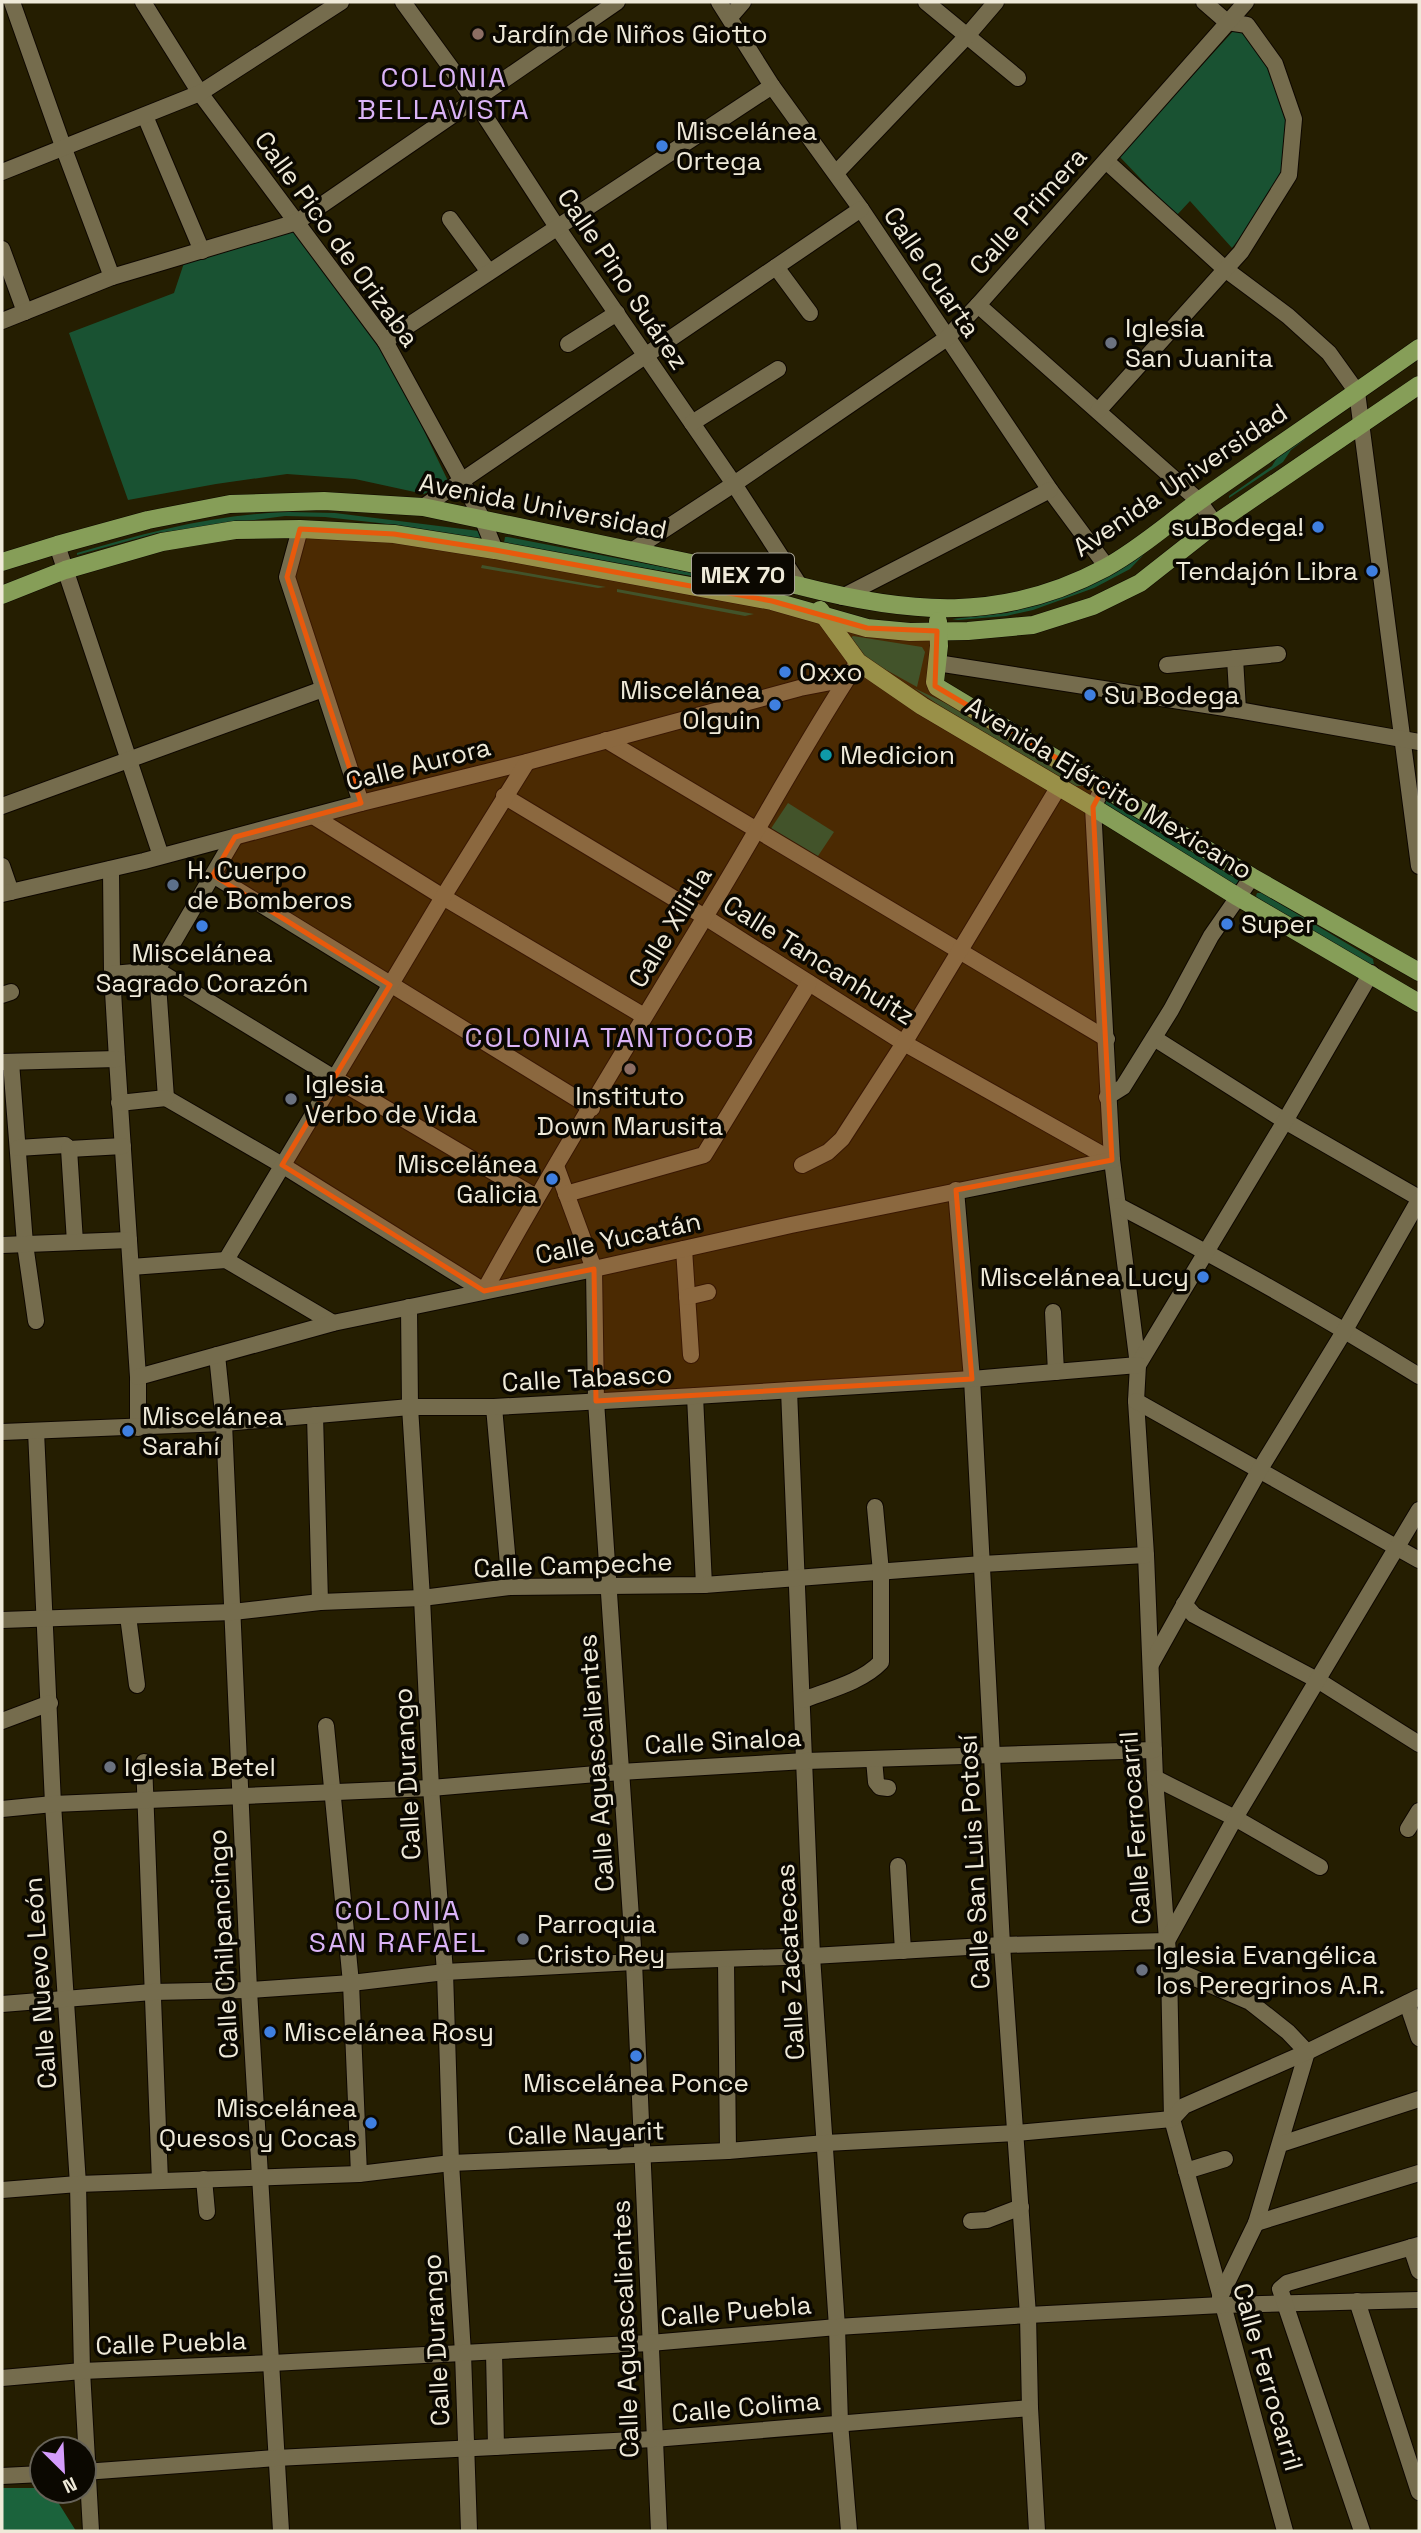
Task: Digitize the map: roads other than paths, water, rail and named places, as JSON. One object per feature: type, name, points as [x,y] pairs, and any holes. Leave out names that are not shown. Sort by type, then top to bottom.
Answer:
[{"type":"main road","name":"Avenida Universidad","points":[[2,562],[148,520],[230,504],[324,501],[423,507],[842,597],[938,610],[988,607],[1031,599],[1107,567],[1419,348]]},
{"type":"main road","name":"Avenida Universidad","points":[[2,595],[65,570],[162,542],[235,530],[300,529],[394,534],[495,550],[772,601],[867,628],[910,632],[1033,625],[1093,606],[1140,583],[1215,524],[1419,385]]},
{"type":"main road","name":"Avenida Ejército Mexicano","points":[[800,586],[858,662],[951,724],[1419,1003]]},
{"type":"main road","name":"Avenida Ejército Mexicano","points":[[938,610],[937,687],[1252,877],[1419,972]]},
{"type":"street","points":[[12,2],[112,277]]},
{"type":"street","name":"Calle Pico de Orizaba","points":[[143,2],[200,93],[385,341],[482,518],[495,550]]},
{"type":"street","points":[[2,172],[200,93],[341,2]]},
{"type":"street","name":"Calle Pino Suárez","points":[[403,2],[475,101],[800,586]]},
{"type":"street","points":[[2,321],[112,277],[297,222],[617,2]]},
{"type":"street","name":"Calle Cuarta","points":[[719,2],[772,86],[836,173],[1050,490],[1107,567]]},
{"type":"street","points":[[730,17],[743,2]]},
{"type":"street","points":[[926,2],[1018,78]]},
{"type":"street","points":[[836,173],[996,2]]},
{"type":"street","points":[[1098,411],[1241,252],[1289,175],[1294,119],[1275,64],[1247,25],[1227,23],[1204,2]]},
{"type":"street","name":"Calle Primera","points":[[1215,524],[1199,501],[978,305],[1245,2]]},
{"type":"street","points":[[385,341],[772,86]]},
{"type":"street","points":[[145,116],[202,251]]},
{"type":"street","points":[[1106,161],[1225,269],[1288,316],[1329,353],[1357,392],[1412,741],[1419,866]]},
{"type":"street","points":[[423,507],[860,209]]},
{"type":"street","points":[[450,219],[489,272]]},
{"type":"street","points":[[2,249],[25,312]]},
{"type":"street","points":[[776,267],[810,313]]},
{"type":"street","points":[[633,550],[947,338],[978,305]]},
{"type":"street","points":[[568,344],[617,313]]},
{"type":"street","points":[[692,423],[778,369]]},
{"type":"street","points":[[842,597],[1050,490]]},
{"type":"street","points":[[300,529],[287,577],[362,803]]},
{"type":"street","points":[[57,545],[160,856]]},
{"type":"street","points":[[1167,665],[1278,654]]},
{"type":"street","points":[[1235,658],[1238,710]]},
{"type":"street","name":"Calle Xilitla","points":[[484,1291],[536,1197],[858,662]]},
{"type":"street","points":[[937,663],[1238,710],[1412,741]]},
{"type":"street","name":"Calle Aurora","points":[[6,893],[111,869],[527,762],[800,688],[846,679]]},
{"type":"street","points":[[2,806],[323,689]]},
{"type":"street","points":[[606,740],[1107,1039]]},
{"type":"street","points":[[226,1260],[527,762]]},
{"type":"street","points":[[1104,786],[1093,807],[1107,1039],[1107,1097],[1112,1160],[1138,1365],[1136,1401],[1419,1560]]},
{"type":"street","points":[[802,1165],[828,1152],[842,1139],[904,1044],[1058,788]]},
{"type":"street","name":"Calle Tancanhuitz","points":[[505,796],[705,917],[904,1044],[1112,1160]]},
{"type":"street","points":[[313,816],[644,1016]]},
{"type":"street","points":[[166,1098],[157,970],[235,837]]},
{"type":"street","points":[[2,866],[6,893]]},
{"type":"street","points":[[111,869],[112,975],[138,1377],[138,1428]]},
{"type":"street","points":[[213,875],[592,1108]]},
{"type":"street","points":[[1107,1097],[1124,1087],[1211,936],[1252,877]]},
{"type":"street","points":[[112,975],[157,970],[536,1197]]},
{"type":"street","points":[[1138,1365],[1371,973]]},
{"type":"street","points":[[566,1194],[704,1155],[810,984]]},
{"type":"street","points":[[1151,1664],[1260,1469],[1345,1330],[1419,1199],[1285,1121],[1154,1038]]},
{"type":"street","points":[[36,1321],[6,1062],[117,1059]]},
{"type":"street","points":[[119,1103],[166,1098],[282,1165],[484,1291]]},
{"type":"street","points":[[18,1148],[65,1145],[69,1149],[75,1242]]},
{"type":"street","points":[[69,1149],[122,1146]]},
{"type":"street","name":"Calle Yucatán","points":[[138,1377],[333,1323],[956,1190],[1112,1160]]},
{"type":"street","name":"Calle Aguascalientes","points":[[556,1166],[594,1269],[596,1401],[634,1962],[659,2531]]},
{"type":"street","name":"Calle San Luis Potosí","points":[[956,1190],[972,1379],[1002,1945],[1028,2315],[1037,2531]]},
{"type":"street","points":[[1119,1206],[1206,1251],[1345,1330],[1419,1376]]},
{"type":"street","points":[[2,1245],[129,1240]]},
{"type":"street","points":[[684,1249],[691,1355]]},
{"type":"street","points":[[131,1267],[226,1260],[333,1323]]},
{"type":"street","points":[[687,1297],[708,1293]]},
{"type":"street","name":"Calle Durango","points":[[409,1307],[410,1407],[431,1788],[445,1972],[451,2163],[463,2353],[470,2531]]},
{"type":"street","points":[[1053,1312],[1056,1372]]},
{"type":"street","name":"Calle Chilpancingo","points":[[217,1355],[224,1423],[249,1990],[281,2531]]},
{"type":"street","name":"Calle Tabasco","points":[[2,1432],[224,1423],[410,1407],[494,1407],[695,1396],[972,1379],[1138,1365]]},
{"type":"street","name":"Calle Zacatecas","points":[[789,1390],[812,1956],[849,2531]]},
{"type":"street","points":[[695,1396],[705,1585]]},
{"type":"street","name":"Calle Ferrocarril","points":[[1136,1401],[1146,1555],[1155,1778],[1169,1967],[1172,2119],[1285,2531]]},
{"type":"street","points":[[494,1407],[510,1587]]},
{"type":"street","points":[[316,1415],[320,1602]]},
{"type":"street","name":"Calle Nuevo León","points":[[36,1431],[53,1804],[78,2184],[85,2435]]},
{"type":"street","points":[[803,1700],[863,1675],[881,1661],[881,1572],[875,1507]]},
{"type":"street","points":[[2,2004],[152,1992],[249,1990],[351,1983],[445,1972],[1002,1945],[1167,1941],[1235,1818],[1419,1510]]},
{"type":"street","name":"Calle Campeche","points":[[2,1620],[233,1612],[320,1602],[422,1598],[510,1587],[705,1585],[982,1564],[1146,1555]]},
{"type":"street","points":[[1184,1604],[1194,1615],[1319,1681],[1419,1744]]},
{"type":"street","points":[[128,1616],[137,1685]]},
{"type":"street","points":[[2,1721],[50,1703]]},
{"type":"street","points":[[326,1726],[351,1983],[359,2174]]},
{"type":"street","name":"Calle Sinaloa","points":[[2,1809],[53,1804],[431,1788],[620,1772],[806,1761],[1154,1750]]},
{"type":"street","points":[[874,1759],[876,1782],[880,1787],[888,1788]]},
{"type":"street","points":[[144,1762],[160,2181]]},
{"type":"street","points":[[1155,1778],[1235,1818],[1320,1867]]},
{"type":"street","points":[[1408,1829],[1419,1811]]},
{"type":"street","points":[[898,1866],[903,1951]]},
{"type":"street","points":[[726,1960],[728,2151]]},
{"type":"street","points":[[1169,1967],[1250,2002],[1288,2032],[1307,2052]]},
{"type":"street","points":[[1172,2119],[1184,2106],[1307,2052],[1413,2000],[1419,2038]]},
{"type":"street","points":[[1221,2301],[1256,2223],[1307,2052]]},
{"type":"street","points":[[1281,2144],[1419,2099]]},
{"type":"street","name":"Calle Nayarit","points":[[2,2190],[78,2184],[359,2174],[451,2163],[642,2157],[825,2143],[1016,2133],[1172,2119]]},
{"type":"street","points":[[1186,2171],[1225,2159]]},
{"type":"street","points":[[1256,2223],[1419,2173]]},
{"type":"street","points":[[204,2179],[207,2212]]},
{"type":"street","points":[[971,2221],[995,2218],[1021,2207]]},
{"type":"street","points":[[1362,2531],[1280,2289],[1287,2283],[1415,2246],[1419,2271]]},
{"type":"street","name":"Calle Puebla","points":[[2,2378],[82,2371],[649,2343],[837,2327],[1221,2301],[1285,2304],[1419,2300]]},
{"type":"street","points":[[1357,2301],[1419,2492]]},
{"type":"street","points":[[494,2351],[496,2447]]},
{"type":"street","name":"Calle Colima","points":[[98,2471],[276,2458],[654,2440],[1030,2408]]},
{"type":"street","points":[[2,2476],[28,2475]]},
{"type":"street","name":"Calle Nuevo León","points":[[89,2505],[91,2531]]},
{"type":"place","name":"Jardín de Niños Giotto","points":[[478,34]]},
{"type":"place","name":"Miscelánea Ortega","points":[[662,146]]},
{"type":"place","name":"Iglesia San Juanita","points":[[1111,343]]},
{"type":"place","name":"suBodega!","points":[[1318,527]]},
{"type":"place","name":"Tendajón Libra","points":[[1372,571]]},
{"type":"place","name":"Oxxo","points":[[785,672]]},
{"type":"place","name":"Su Bodega","points":[[1090,695]]},
{"type":"place","name":"Miscelánea Olguin","points":[[775,705]]},
{"type":"place","name":"Medicion","points":[[826,755]]},
{"type":"place","name":"H. Cuerpo de Bomberos","points":[[173,885]]},
{"type":"place","name":"Super","points":[[1227,924]]},
{"type":"place","name":"Miscelánea Sagrado Corazón","points":[[202,926]]},
{"type":"place","name":"Instituto Down Marusita","points":[[630,1069]]},
{"type":"place","name":"Iglesia Verbo de Vida","points":[[291,1099]]},
{"type":"place","name":"Miscelánea Galicia","points":[[552,1179]]},
{"type":"place","name":"Miscelánea Lucy","points":[[1203,1277]]},
{"type":"place","name":"Miscelánea Sarahí","points":[[128,1431]]},
{"type":"place","name":"Iglesia Betel","points":[[110,1767]]},
{"type":"place","name":"Parroquia Cristo Rey","points":[[523,1939]]},
{"type":"place","name":"Iglesia Evangélica los Peregrinos A.R.","points":[[1142,1970]]},
{"type":"place","name":"Miscelánea Rosy","points":[[270,2032]]},
{"type":"place","name":"Miscelánea Ponce","points":[[636,2056]]},
{"type":"place","name":"Miscelánea Quesos y Cocas","points":[[371,2123]]},
{"type":"district","name":"COLONIA BELLAVISTA","points":[[444,93]]},
{"type":"district","name":"COLONIA TANTOCOB","points":[[610,1037]]},
{"type":"district","name":"COLONIA SAN RAFAEL","points":[[398,1926]]}]
